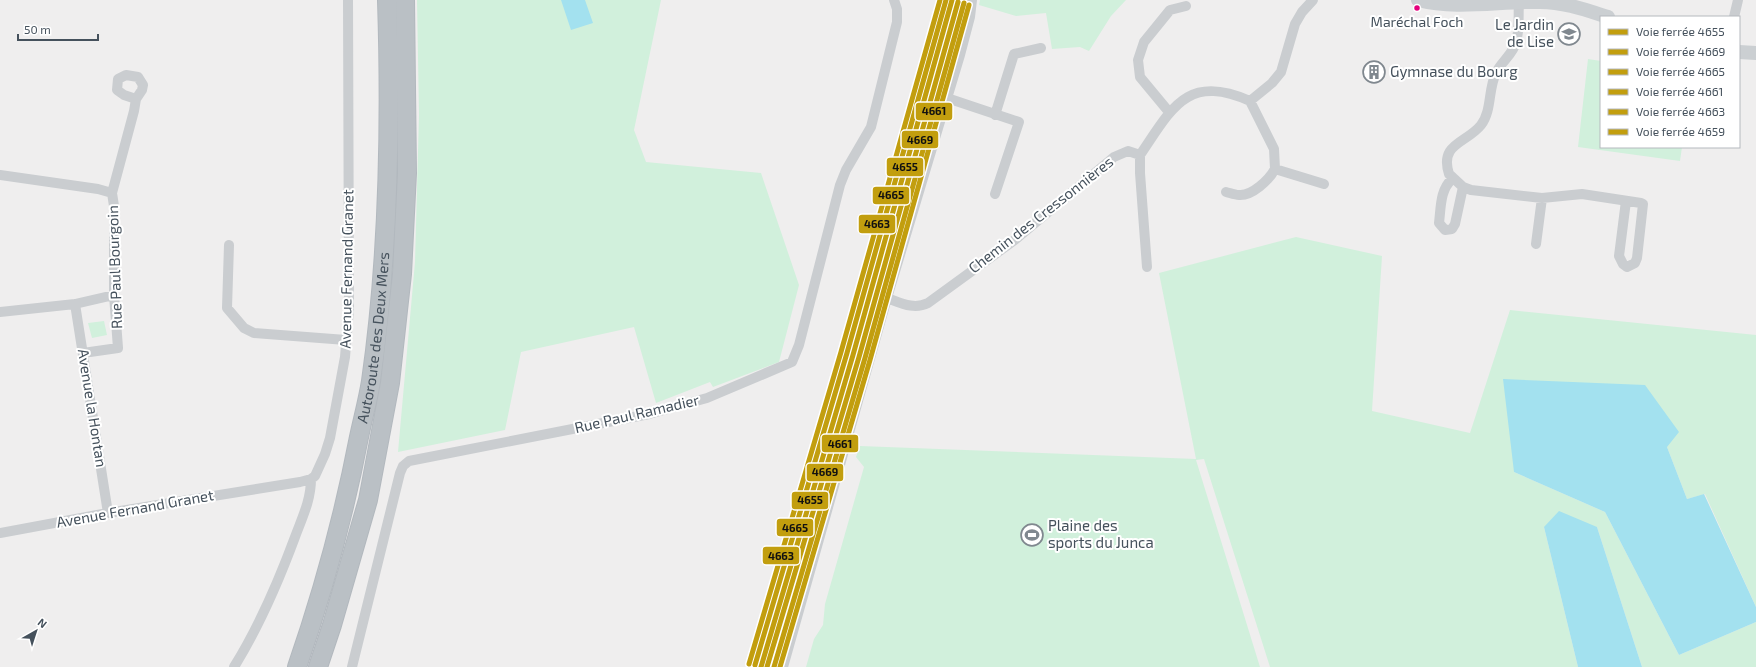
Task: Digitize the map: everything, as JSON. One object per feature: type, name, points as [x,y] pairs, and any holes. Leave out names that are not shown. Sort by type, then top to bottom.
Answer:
[{"type":"highway","name":"Autoroute des Deux Mers","points":[[297,667],[312,624],[347,501],[371,381],[382,278],[387,170],[389,64],[387,0]]},
{"type":"highway","name":"Autoroute des Deux Mers","points":[[318,667],[332,625],[368,500],[390,383],[402,274],[406,180],[406,0]]},
{"type":"main road","points":[[1418,0],[1442,2],[1558,3],[1575,6],[1605,16]]},
{"type":"main road","points":[[1740,52],[1756,53]]},
{"type":"street","name":"Avenue Fernand Granet","points":[[0,533],[108,513],[293,483],[311,479],[315,476],[322,464],[330,438],[345,357],[349,301],[348,0]]},
{"type":"street","name":"Rue Paul Ramadier","points":[[352,667],[400,473],[403,466],[409,461],[649,414],[707,398],[792,362],[799,345],[843,177],[871,127],[897,22],[897,8],[894,0]]},
{"type":"street","points":[[783,667],[970,17],[972,0]]},
{"type":"street","points":[[1250,101],[1281,72],[1295,24],[1302,12],[1313,0]]},
{"type":"street","points":[[1734,16],[1738,0]]},
{"type":"street","points":[[1519,2],[1517,40],[1496,74],[1484,120],[1481,126],[1457,143],[1448,156],[1448,169],[1452,178],[1463,187],[1471,190],[1542,198],[1582,194],[1641,203],[1643,204],[1637,258],[1634,263],[1627,267],[1623,264],[1619,256],[1626,201]]},
{"type":"street","points":[[1169,112],[1140,77],[1138,60],[1144,42],[1170,10],[1186,6]]},
{"type":"street","points":[[995,115],[1014,54],[1041,48]]},
{"type":"street","points":[[1147,267],[1140,155],[1169,112],[1186,98],[1194,94],[1208,91],[1225,92],[1250,101],[1274,149],[1275,169],[1264,182],[1245,194],[1239,195],[1226,192]]},
{"type":"street","points":[[947,98],[1019,122],[995,194]]},
{"type":"street","points":[[112,193],[136,99]]},
{"type":"street","name":"Chemin des Cressonnières","points":[[888,298],[917,307],[928,303],[1016,239],[1114,157],[1128,151],[1140,155]]},
{"type":"street","points":[[1275,169],[1324,184]]},
{"type":"street","name":"Rue Paul Bourgoin","points":[[0,175],[98,189],[112,193],[114,206],[114,295],[118,348],[83,353]]},
{"type":"street","points":[[1452,178],[1446,184],[1444,190],[1439,222],[1445,230],[1452,229],[1455,224],[1463,187]]},
{"type":"street","points":[[1536,244],[1542,198]]},
{"type":"street","points":[[229,245],[228,308],[244,328],[254,332],[346,340]]},
{"type":"street","points":[[0,312],[75,304],[114,295]]},
{"type":"street","name":"Avenue la Hontan","points":[[75,304],[108,513]]},
{"type":"street","points":[[234,667],[248,645],[277,587],[307,505],[311,492],[311,479]]},
{"type":"green space","points":[[417,0],[661,0],[634,130],[646,162],[761,173],[799,285],[779,362],[713,387],[710,382],[656,403],[634,327],[521,352],[505,430],[398,452],[415,262],[419,115]]},
{"type":"green space","points":[[980,0],[1126,0],[1111,16],[1089,51],[1080,47],[1052,49],[1046,13],[1016,16],[979,5]]},
{"type":"green space","points":[[1588,59],[1600,61],[1600,148],[1682,148],[1680,161],[1578,147]]},
{"type":"green space","points":[[1296,237],[1382,256],[1372,411],[1470,433],[1510,310],[1756,335],[1756,607],[1705,494],[1687,499],[1667,447],[1514,472],[1605,512],[1679,655],[1756,622],[1756,667],[1642,667],[1597,527],[1544,527],[1578,667],[1270,667],[1204,459],[1196,460],[1260,667],[806,667],[814,639],[823,625],[825,604],[864,467],[856,457],[860,446],[1196,459],[1159,273]]},
{"type":"green space","points":[[104,321],[107,335],[92,338],[88,323]]},
{"type":"water","points":[[561,0],[585,0],[593,23],[571,30]]},
{"type":"water","points":[[1503,379],[1645,385],[1679,432],[1667,447],[1687,499],[1704,494],[1756,607],[1756,622],[1679,655],[1605,512],[1514,472]]},
{"type":"water","points":[[1559,511],[1597,527],[1642,667],[1578,667],[1544,527]]},
{"type":"rail line","name":"4663","points":[[749,664],[841,352],[940,0]]},
{"type":"rail line","name":"4665","points":[[755,665],[847,353],[946,0]]},
{"type":"rail line","name":"4655","points":[[761,667],[853,355],[952,0]]},
{"type":"rail line","name":"4669","points":[[767,667],[859,357],[958,2]]},
{"type":"rail line","name":"4661","points":[[774,667],[865,358],[964,3]]},
{"type":"rail line","name":"4659","points":[[780,667],[870,360],[969,5]]},
{"type":"place","name":"Maréchal Foch","points":[[1417,8]]},
{"type":"place","name":"Le Jardin de Lise","points":[[1569,34]]},
{"type":"place","name":"Gymnase du Bourg","points":[[1374,72]]},
{"type":"place","name":"Plaine des sports du Junca","points":[[1032,535]]}]
